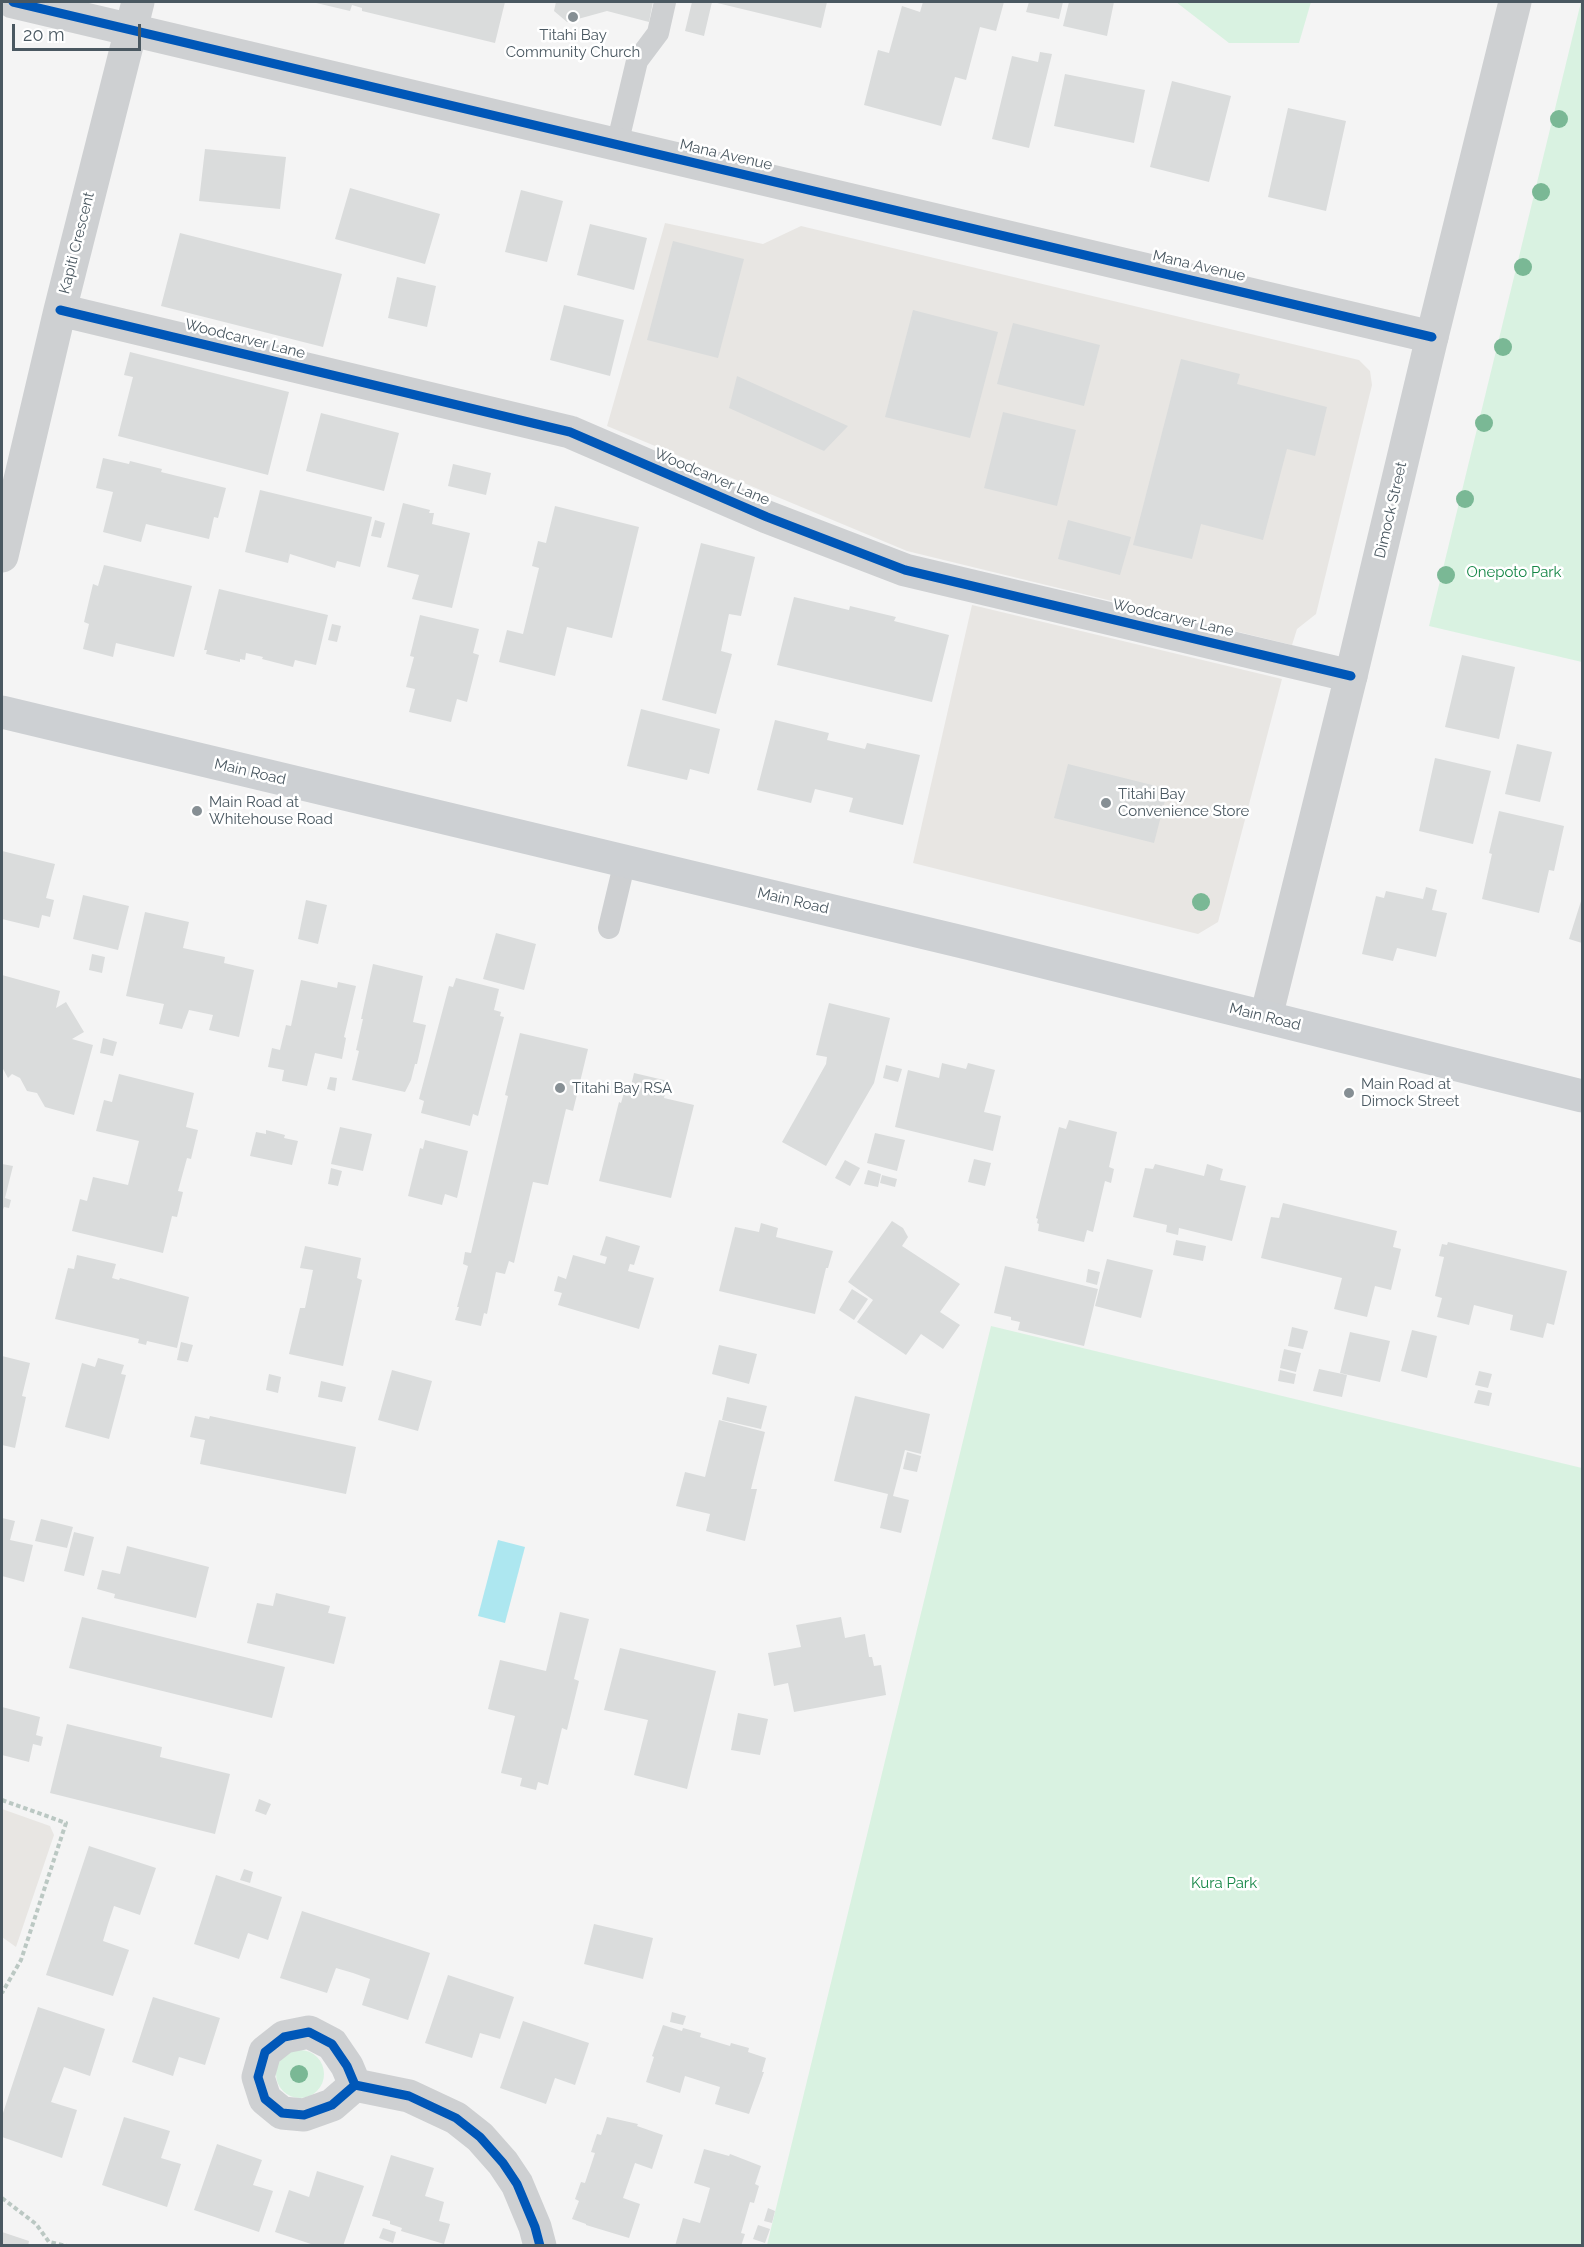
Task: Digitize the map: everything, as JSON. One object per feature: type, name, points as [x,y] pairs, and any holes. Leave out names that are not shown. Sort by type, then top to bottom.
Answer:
[{"type":"main road","name":"Main Road","points":[[2,712],[625,861],[1582,1096]]},
{"type":"street","name":"Mana Avenue","points":[[13,2],[135,16],[617,145],[1432,337]]},
{"type":"street","name":"Dimock Street","points":[[1266,1017],[1515,2]]},
{"type":"street","name":"Kapiti Crescent","points":[[2,556],[60,310],[135,16]]},
{"type":"street","name":"Woodcarver Lane","points":[[60,310],[570,432],[767,518],[905,570],[1351,676]]},
{"type":"street","points":[[355,2085],[409,2096],[456,2118],[480,2138],[503,2163],[517,2184],[535,2227],[540,2246]]},
{"type":"lane","points":[[617,145],[637,61],[658,33],[665,2]]},
{"type":"lane","points":[[609,928],[625,861]]},
{"type":"path","points":[[2,1800],[66,1823],[21,1960],[2,1993]]},
{"type":"path","points":[[2,2198],[36,2224],[48,2244],[67,2246]]},
{"type":"shaded area","points":[[665,223],[763,244],[801,226],[1359,360],[1370,371],[1372,385],[1316,614],[1297,629],[1292,645],[907,551],[607,426]]},
{"type":"shaded area","points":[[972,605],[1282,679],[1218,922],[1198,934],[913,863]]},
{"type":"shaded area","points":[[2,1809],[50,1826],[54,1835],[16,1947],[2,1937]]},
{"type":"green space","points":[[1176,2],[1311,2],[1299,43],[1229,43]]},
{"type":"green space","name":"Onepoto Park","points":[[1582,2],[1582,662],[1429,626]]},
{"type":"green space","name":"Kura Park","points":[[991,1326],[1582,1468],[1582,2245],[767,2245]]},
{"type":"green space","points":[[295,2050],[305,2050],[317,2057],[324,2069],[324,2079],[317,2091],[305,2098],[295,2098],[280,2087],[276,2079],[276,2069],[287,2054]]},
{"type":"water","points":[[498,1540],[525,1547],[505,1623],[478,1616]]},
{"type":"building","points":[[312,2],[505,2],[495,43],[362,11],[362,8],[352,5],[350,11]]},
{"type":"building","name":"Titahi Bay Community Church","points":[[556,2],[653,2],[649,22],[607,11],[567,22],[554,11]]},
{"type":"building","points":[[692,2],[712,2],[704,36],[685,31]]},
{"type":"building","points":[[713,2],[827,2],[821,28]]},
{"type":"building","points":[[923,2],[1004,2],[996,31],[980,27],[966,80],[955,77],[941,126],[864,105],[878,50],[889,53],[902,6],[920,12]]},
{"type":"building","points":[[1029,2],[1063,2],[1059,19],[1026,12]]},
{"type":"building","points":[[1069,2],[1114,2],[1107,36],[1063,26]]},
{"type":"building","points":[[1040,52],[1052,54],[1029,148],[992,139],[1012,56],[1038,62]]},
{"type":"building","points":[[1065,74],[1145,90],[1134,143],[1054,126]]},
{"type":"building","points":[[1172,81],[1231,96],[1209,182],[1150,167]]},
{"type":"building","points":[[1288,108],[1346,121],[1326,211],[1268,197]]},
{"type":"building","points":[[205,149],[286,157],[280,209],[199,201]]},
{"type":"building","points":[[350,188],[440,214],[425,264],[335,239]]},
{"type":"building","points":[[521,190],[563,201],[547,262],[505,252]]},
{"type":"building","points":[[590,224],[647,238],[634,290],[577,275]]},
{"type":"building","points":[[180,233],[342,274],[323,347],[161,306]]},
{"type":"building","points":[[673,241],[744,259],[718,358],[647,340]]},
{"type":"building","points":[[397,277],[436,286],[427,327],[388,318]]},
{"type":"building","points":[[564,305],[624,320],[610,376],[550,360]]},
{"type":"building","points":[[913,310],[998,332],[970,438],[885,417]]},
{"type":"building","points":[[1013,323],[1100,345],[1084,406],[997,384]]},
{"type":"building","points":[[130,352],[289,392],[268,475],[118,436],[133,377],[124,375]]},
{"type":"building","points":[[1181,359],[1240,374],[1237,384],[1327,407],[1315,456],[1287,449],[1263,540],[1201,524],[1192,559],[1133,545]]},
{"type":"building","points":[[737,376],[848,426],[824,451],[729,408]]},
{"type":"building","points":[[1003,412],[1076,430],[1057,506],[984,488]]},
{"type":"building","points":[[321,413],[399,433],[384,491],[306,471]]},
{"type":"building","points":[[103,458],[129,464],[130,461],[162,469],[161,472],[226,488],[218,518],[214,517],[209,539],[146,524],[141,542],[103,532],[113,492],[96,488]]},
{"type":"building","points":[[453,464],[491,473],[486,495],[448,486]]},
{"type":"building","points":[[260,490],[372,517],[360,567],[337,561],[335,568],[290,554],[288,563],[245,552]]},
{"type":"building","points":[[403,503],[430,510],[429,513],[434,513],[432,524],[470,533],[452,608],[412,599],[419,575],[387,567]]},
{"type":"building","points":[[555,506],[639,527],[612,638],[567,627],[555,676],[499,662],[507,630],[523,634],[539,568],[532,566],[538,541],[546,543]]},
{"type":"building","points":[[375,520],[385,523],[381,538],[371,536]]},
{"type":"building","points":[[1068,520],[1131,537],[1120,575],[1058,559]]},
{"type":"building","points":[[701,543],[755,557],[741,616],[729,614],[721,651],[732,654],[716,714],[662,700]]},
{"type":"building","points":[[104,565],[192,586],[174,657],[116,643],[113,657],[83,649],[89,624],[84,622],[93,584],[98,586]]},
{"type":"building","points":[[219,589],[328,615],[316,665],[295,660],[293,667],[246,653],[245,660],[240,659],[240,662],[206,654],[207,650],[204,650]]},
{"type":"building","points":[[794,597],[849,610],[850,606],[896,617],[894,621],[949,635],[932,702],[777,665]]},
{"type":"building","points":[[420,615],[479,629],[473,653],[479,655],[467,702],[457,699],[451,722],[409,712],[415,689],[406,687],[414,657],[410,656]]},
{"type":"building","points":[[332,624],[341,626],[337,642],[328,640]]},
{"type":"building","points":[[1462,655],[1515,667],[1499,739],[1445,727]]},
{"type":"building","points":[[641,709],[720,729],[709,774],[690,769],[687,780],[627,766]]},
{"type":"building","points":[[775,720],[829,733],[827,740],[865,749],[867,743],[920,755],[903,825],[849,812],[853,798],[815,789],[811,803],[757,790]]},
{"type":"building","points":[[1517,744],[1552,752],[1540,802],[1505,794]]},
{"type":"building","points":[[1435,758],[1491,771],[1473,844],[1419,831]]},
{"type":"building","points":[[1068,764],[1168,789],[1154,843],[1054,818]]},
{"type":"building","points":[[1499,811],[1564,826],[1554,871],[1549,870],[1539,913],[1482,899],[1492,854],[1489,853]]},
{"type":"building","points":[[2,851],[55,864],[46,898],[54,900],[50,917],[42,915],[39,928],[2,919]]},
{"type":"building","points":[[1426,887],[1437,890],[1432,910],[1447,913],[1436,957],[1397,948],[1393,961],[1362,954],[1376,896],[1384,898],[1386,891],[1423,899]]},
{"type":"building","points":[[83,895],[129,906],[118,950],[73,939]]},
{"type":"building","points":[[1582,898],[1582,943],[1569,939]]},
{"type":"building","points":[[306,900],[327,905],[318,944],[298,939]]},
{"type":"building","points":[[145,912],[189,922],[183,948],[225,957],[224,963],[254,970],[239,1037],[209,1030],[213,1015],[189,1010],[182,1029],[159,1024],[164,1004],[126,996]]},
{"type":"building","points":[[496,933],[536,944],[524,990],[483,979]]},
{"type":"building","points":[[92,954],[105,957],[102,973],[89,970]]},
{"type":"building","points":[[373,964],[423,976],[413,1022],[426,1025],[417,1064],[415,1064],[405,1092],[352,1080],[359,1051],[356,1050],[363,1019],[361,1019]]},
{"type":"building","points":[[2,975],[60,991],[56,1008],[66,1002],[84,1032],[72,1039],[93,1045],[74,1115],[45,1107],[37,1093],[27,1091],[20,1078],[12,1074],[8,1078],[2,1067]]},
{"type":"building","points":[[456,978],[499,989],[494,1010],[501,1012],[500,1016],[504,1017],[478,1116],[473,1114],[470,1126],[421,1113],[424,1101],[419,1099],[449,986],[453,987]]},
{"type":"building","points":[[301,980],[337,988],[338,982],[356,986],[344,1037],[346,1038],[342,1059],[315,1053],[307,1086],[282,1081],[284,1070],[268,1067],[272,1048],[280,1050],[286,1025],[291,1026]]},
{"type":"building","points":[[829,1003],[890,1018],[874,1083],[826,1166],[782,1142],[826,1064],[827,1057],[816,1055]]},
{"type":"building","points":[[520,1033],[588,1049],[573,1111],[566,1109],[548,1185],[533,1182],[514,1263],[509,1261],[505,1274],[496,1272],[487,1314],[484,1313],[481,1326],[455,1320],[468,1266],[463,1264],[465,1252],[471,1253],[508,1096],[505,1095]]},
{"type":"building","points":[[103,1038],[117,1042],[113,1056],[100,1053]]},
{"type":"building","points":[[942,1063],[966,1069],[968,1063],[995,1070],[984,1112],[1001,1116],[993,1151],[895,1127],[908,1070],[939,1078]]},
{"type":"building","points":[[886,1065],[902,1069],[898,1082],[883,1078]]},
{"type":"building","points":[[634,1073],[668,1081],[664,1098],[694,1105],[671,1198],[599,1181],[619,1102],[621,1103],[625,1089],[630,1090]]},
{"type":"building","points":[[119,1074],[194,1093],[186,1127],[198,1130],[191,1159],[187,1158],[178,1191],[183,1192],[177,1217],[172,1216],[163,1253],[72,1231],[80,1199],[87,1201],[93,1177],[128,1185],[139,1141],[96,1131],[104,1100],[112,1102]]},
{"type":"building","points":[[330,1077],[337,1078],[335,1091],[327,1089]]},
{"type":"building","points":[[1069,1120],[1117,1132],[1109,1167],[1114,1169],[1111,1183],[1105,1181],[1093,1232],[1087,1230],[1084,1242],[1038,1231],[1039,1224],[1036,1218],[1059,1127],[1066,1129]]},
{"type":"building","points":[[340,1127],[372,1134],[363,1171],[331,1164]]},
{"type":"building","points":[[266,1130],[298,1141],[292,1165],[250,1156],[256,1132],[266,1134]]},
{"type":"building","points":[[875,1133],[905,1140],[897,1171],[867,1163]]},
{"type":"building","points":[[425,1140],[468,1151],[457,1198],[445,1194],[442,1205],[408,1196],[420,1148],[423,1149]]},
{"type":"building","points":[[974,1159],[991,1163],[985,1186],[968,1182]]},
{"type":"building","points":[[845,1160],[860,1168],[850,1186],[835,1178]]},
{"type":"building","points":[[2,1164],[13,1166],[5,1198],[11,1200],[9,1208],[4,1207],[2,1212]]},
{"type":"building","points":[[1155,1164],[1204,1176],[1207,1164],[1223,1169],[1220,1180],[1246,1186],[1232,1241],[1179,1228],[1178,1235],[1166,1232],[1167,1225],[1133,1217],[1145,1168],[1153,1169]]},
{"type":"building","points":[[331,1168],[342,1171],[338,1186],[328,1184]]},
{"type":"building","points":[[868,1170],[881,1174],[878,1187],[864,1184]]},
{"type":"building","points":[[882,1175],[897,1179],[895,1187],[880,1183]]},
{"type":"building","points":[[1283,1203],[1397,1231],[1393,1247],[1401,1249],[1391,1290],[1375,1286],[1367,1317],[1334,1309],[1342,1278],[1261,1258],[1271,1217],[1279,1218]]},
{"type":"building","points":[[892,1221],[903,1228],[908,1237],[902,1246],[960,1284],[940,1312],[960,1325],[943,1349],[921,1334],[906,1355],[857,1322],[873,1300],[848,1282]]},
{"type":"building","points":[[761,1223],[778,1228],[776,1237],[833,1251],[828,1268],[826,1268],[815,1314],[719,1291],[735,1227],[759,1232]]},
{"type":"building","points":[[606,1236],[640,1246],[634,1265],[630,1264],[628,1271],[654,1278],[639,1329],[558,1305],[562,1293],[554,1291],[558,1276],[566,1279],[573,1255],[605,1264],[607,1257],[600,1255]]},
{"type":"building","points":[[1176,1240],[1206,1246],[1203,1261],[1173,1255]]},
{"type":"building","points":[[1448,1242],[1567,1271],[1554,1325],[1547,1323],[1543,1338],[1510,1330],[1513,1315],[1474,1305],[1469,1325],[1437,1317],[1442,1298],[1435,1296],[1444,1257],[1439,1256],[1442,1244],[1447,1245]]},
{"type":"building","points":[[305,1246],[361,1258],[357,1278],[362,1280],[343,1366],[289,1354],[300,1308],[305,1308],[313,1270],[300,1268]]},
{"type":"building","points":[[77,1255],[116,1264],[112,1278],[119,1280],[120,1278],[189,1297],[177,1348],[147,1341],[146,1345],[138,1343],[139,1339],[55,1319],[68,1268],[74,1269]]},
{"type":"building","points":[[1107,1259],[1153,1270],[1141,1318],[1095,1306]]},
{"type":"building","points":[[1005,1266],[1098,1289],[1084,1346],[1018,1330],[1020,1322],[994,1313]]},
{"type":"building","points":[[1088,1269],[1100,1272],[1097,1285],[1086,1282]]},
{"type":"building","points":[[852,1289],[868,1299],[854,1320],[839,1310]]},
{"type":"building","points":[[1292,1327],[1308,1331],[1303,1349],[1288,1346]]},
{"type":"building","points":[[1412,1330],[1437,1336],[1427,1378],[1401,1371]]},
{"type":"building","points":[[1350,1332],[1390,1341],[1380,1382],[1340,1373]]},
{"type":"building","points":[[181,1342],[193,1345],[188,1362],[177,1360]]},
{"type":"building","points":[[719,1345],[757,1354],[749,1384],[712,1374]]},
{"type":"building","points":[[1284,1349],[1301,1353],[1296,1372],[1280,1368]]},
{"type":"building","points":[[2,1356],[30,1363],[22,1396],[26,1397],[15,1448],[2,1445]]},
{"type":"building","points":[[98,1358],[124,1365],[121,1374],[126,1375],[109,1439],[65,1427],[82,1363],[95,1367]]},
{"type":"building","points":[[1319,1369],[1347,1375],[1342,1397],[1313,1391]]},
{"type":"building","points":[[392,1370],[432,1381],[418,1431],[378,1420]]},
{"type":"building","points":[[1280,1370],[1296,1374],[1294,1384],[1278,1381]]},
{"type":"building","points":[[1479,1371],[1492,1374],[1488,1388],[1475,1385]]},
{"type":"building","points":[[269,1374],[281,1377],[278,1393],[266,1390]]},
{"type":"building","points":[[321,1381],[346,1387],[342,1402],[318,1397]]},
{"type":"building","points":[[1478,1390],[1492,1393],[1489,1406],[1474,1403]]},
{"type":"building","points":[[855,1396],[930,1414],[921,1454],[905,1450],[893,1496],[909,1500],[901,1533],[880,1528],[888,1494],[834,1481]]},
{"type":"building","points":[[727,1397],[767,1406],[761,1429],[722,1420]]},
{"type":"building","points":[[195,1416],[209,1419],[210,1416],[356,1447],[346,1494],[200,1464],[205,1440],[190,1437]]},
{"type":"building","points":[[719,1420],[765,1432],[751,1489],[757,1489],[745,1541],[706,1531],[710,1514],[676,1506],[685,1472],[705,1477]]},
{"type":"building","points":[[907,1452],[921,1456],[917,1472],[903,1469]]},
{"type":"building","points":[[2,1518],[15,1521],[10,1540],[33,1545],[24,1582],[2,1576]]},
{"type":"building","points":[[41,1519],[73,1527],[67,1548],[35,1541]]},
{"type":"building","points":[[74,1532],[94,1537],[84,1576],[64,1571]]},
{"type":"building","points":[[127,1546],[209,1567],[196,1618],[114,1598],[115,1594],[97,1589],[102,1570],[120,1574]]},
{"type":"building","points":[[276,1593],[330,1606],[328,1613],[346,1617],[334,1664],[247,1643],[257,1603],[273,1606]]},
{"type":"building","points":[[560,1612],[589,1619],[574,1679],[579,1681],[567,1730],[562,1728],[548,1785],[538,1782],[536,1790],[520,1786],[522,1778],[501,1773],[515,1716],[488,1709],[500,1660],[546,1671]]},
{"type":"building","points":[[82,1617],[285,1667],[272,1718],[69,1668]]},
{"type":"building","points":[[841,1617],[845,1638],[865,1634],[869,1657],[872,1657],[874,1666],[881,1665],[886,1695],[794,1712],[788,1683],[774,1686],[768,1653],[801,1647],[796,1625]]},
{"type":"building","points":[[620,1648],[716,1671],[687,1789],[634,1775],[648,1720],[604,1710]]},
{"type":"building","points":[[2,1707],[40,1717],[36,1735],[43,1737],[41,1746],[33,1744],[29,1762],[2,1755]]},
{"type":"building","points":[[738,1713],[768,1719],[760,1755],[731,1750]]},
{"type":"building","points":[[67,1724],[162,1747],[160,1757],[230,1774],[215,1834],[50,1793]]},
{"type":"building","points":[[259,1799],[271,1804],[266,1815],[255,1811]]},
{"type":"building","points":[[89,1846],[156,1868],[140,1915],[114,1906],[103,1941],[129,1950],[113,1996],[46,1975]]},
{"type":"building","points":[[244,1869],[253,1872],[250,1883],[240,1880]]},
{"type":"building","points":[[216,1875],[282,1897],[268,1940],[248,1933],[239,1959],[194,1944]]},
{"type":"building","points":[[302,1911],[430,1953],[408,2020],[362,2005],[370,1979],[353,1973],[336,1968],[327,1993],[280,1978]]},
{"type":"building","points":[[594,1924],[653,1938],[643,1979],[584,1964]]},
{"type":"building","points":[[448,1975],[514,1997],[500,2039],[480,2033],[472,2058],[425,2043]]},
{"type":"building","points":[[153,1997],[220,2018],[205,2065],[179,2057],[173,2076],[132,2062]]},
{"type":"building","points":[[38,2007],[105,2029],[90,2076],[64,2067],[51,2102],[77,2110],[62,2158],[2,2137],[2,2116]]},
{"type":"building","points":[[672,2012],[686,2016],[683,2025],[670,2022]]},
{"type":"building","points":[[523,2021],[589,2043],[575,2085],[555,2078],[546,2104],[500,2088]]},
{"type":"building","points":[[663,2025],[682,2031],[683,2028],[701,2033],[700,2037],[730,2046],[731,2043],[749,2048],[748,2052],[766,2058],[762,2072],[764,2072],[749,2114],[715,2104],[720,2087],[685,2076],[680,2093],[646,2082]]},
{"type":"building","points":[[124,2117],[170,2131],[161,2158],[181,2164],[167,2207],[102,2185]]},
{"type":"building","points":[[607,2117],[638,2124],[637,2126],[663,2135],[652,2169],[635,2163],[623,2198],[640,2204],[629,2238],[572,2219],[579,2201],[575,2199],[581,2182],[585,2183],[595,2153],[591,2152],[597,2134],[601,2135]]},
{"type":"building","points":[[217,2144],[262,2160],[253,2185],[273,2191],[259,2232],[194,2210]]},
{"type":"building","points":[[704,2149],[729,2156],[730,2154],[761,2166],[755,2184],[759,2186],[754,2203],[750,2202],[741,2233],[745,2234],[741,2246],[675,2246],[683,2218],[700,2223],[710,2188],[694,2183]]},
{"type":"building","points":[[391,2155],[434,2168],[425,2196],[444,2202],[439,2221],[450,2224],[444,2244],[401,2231],[402,2228],[390,2224],[390,2221],[372,2216]]},
{"type":"building","points":[[317,2171],[364,2186],[343,2246],[317,2246],[275,2232],[289,2190],[309,2197]]},
{"type":"building","points":[[768,2208],[775,2211],[772,2223],[764,2221]]},
{"type":"building","points":[[758,2225],[770,2229],[765,2243],[753,2239]]},
{"type":"building","points":[[383,2228],[396,2232],[393,2243],[379,2238]]},
{"type":"building","points":[[2,2232],[29,2241],[28,2246],[2,2246]]},
{"type":"cycle path","points":[[13,2],[1432,337]]},
{"type":"cycle path","points":[[60,310],[570,432],[767,517],[905,570],[1351,676]]},
{"type":"cycle path","points":[[355,2085],[347,2066],[332,2044],[309,2032],[284,2037],[265,2052],[258,2077],[265,2099],[282,2113],[304,2115],[332,2105],[355,2085],[409,2096],[456,2118],[480,2137],[503,2163],[517,2184],[535,2227],[540,2246]]},
{"type":"place","name":"Titahi Bay Community Church","points":[[573,17]]},
{"type":"place","name":"Titahi Bay Convenience Store","points":[[1106,803]]},
{"type":"place","name":"Main Road at Whitehouse Road","points":[[197,811]]},
{"type":"place","name":"Titahi Bay RSA","points":[[560,1088]]},
{"type":"place","name":"Main Road at Dimock Street","points":[[1349,1093]]}]
